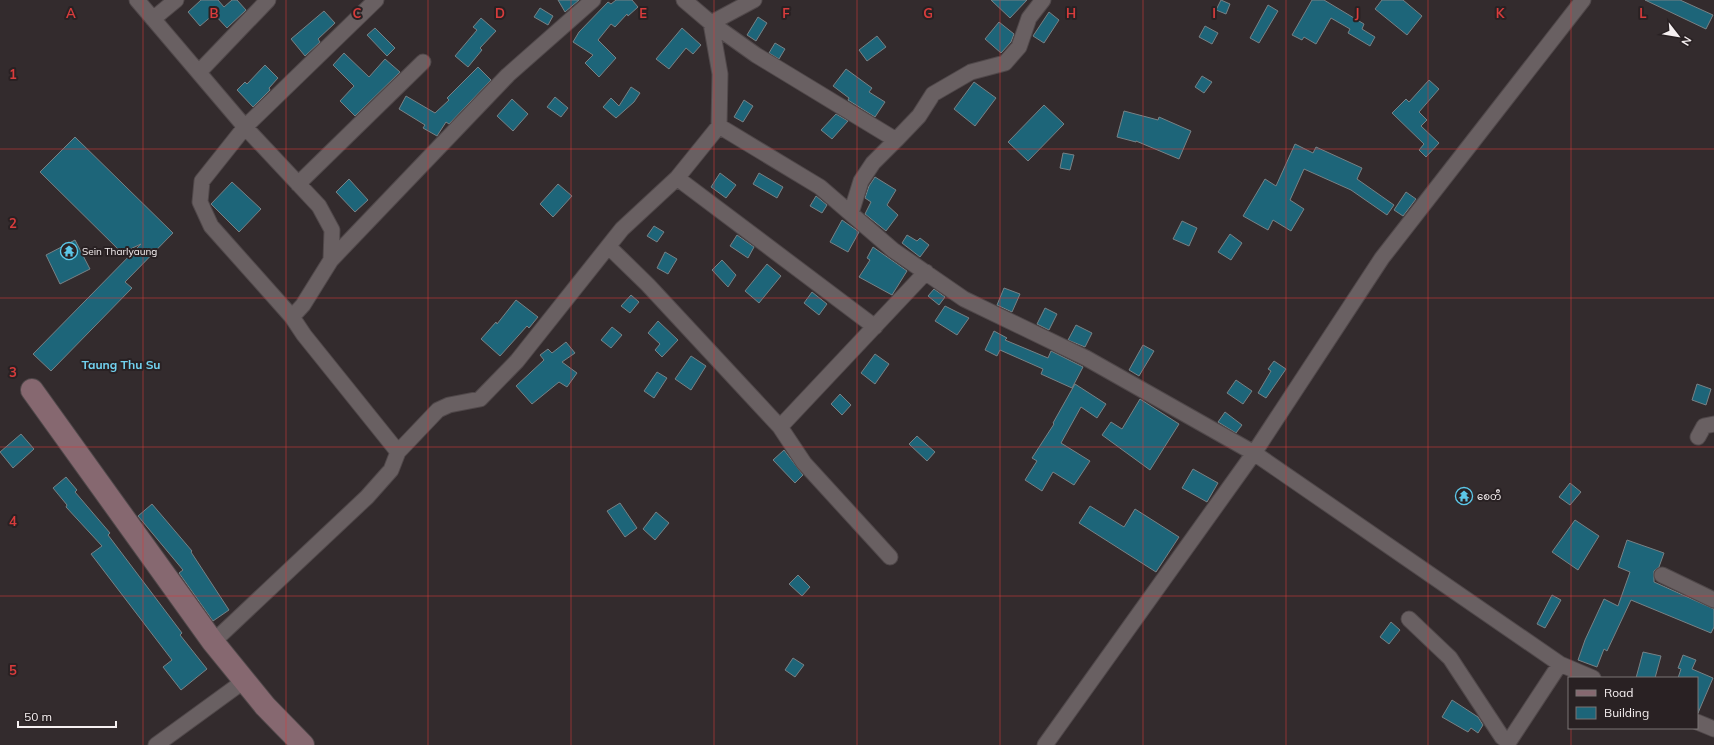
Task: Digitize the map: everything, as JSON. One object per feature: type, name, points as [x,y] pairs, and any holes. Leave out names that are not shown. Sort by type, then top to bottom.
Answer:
[{"type":"street","points":[[137,0],[246,127],[319,206],[332,230],[331,260]]},
{"type":"street","points":[[153,19],[176,0]]},
{"type":"street","points":[[199,72],[268,0]]},
{"type":"street","points":[[292,317],[303,305],[331,260],[508,75],[594,0]]},
{"type":"street","points":[[684,0],[711,23],[756,55],[896,140]]},
{"type":"street","points":[[711,23],[754,0]]},
{"type":"street","points":[[851,213],[861,181],[874,163],[919,116],[933,94],[971,72],[1005,63],[1019,47],[1030,18],[1043,0]]},
{"type":"street","points":[[1045,745],[1254,453],[1382,258],[1583,0]]},
{"type":"street","points":[[367,4],[246,127],[202,181],[200,202],[211,226],[292,317],[304,335],[398,452]]},
{"type":"street","points":[[213,642],[367,497],[391,470],[398,452],[438,410],[450,405],[480,399],[517,361],[622,229],[677,178],[719,126],[720,74],[711,23]]},
{"type":"street","points":[[298,184],[423,62]]},
{"type":"street","points":[[719,126],[820,187],[894,250],[964,299],[1086,358],[1254,453],[1560,664],[1591,677]]},
{"type":"street","points":[[677,178],[875,326]]},
{"type":"street","points":[[609,247],[648,286],[780,428],[804,463],[890,557]]},
{"type":"street","points":[[780,428],[926,272]]},
{"type":"street","points":[[32,390],[213,642],[265,706],[303,745]]},
{"type":"street","points":[[1698,437],[1704,426],[1714,424]]},
{"type":"street","points":[[1662,575],[1714,600]]},
{"type":"street","points":[[1409,619],[1450,658],[1502,737],[1506,740],[1510,740],[1560,664]]},
{"type":"street","points":[[156,745],[244,681]]},
{"type":"street","points":[[1698,722],[1714,729]]},
{"type":"building","points":[[201,0],[218,0],[224,7],[232,0],[237,0],[246,10],[227,28],[214,14],[200,26],[188,12]]},
{"type":"building","points":[[558,0],[579,0],[565,12]]},
{"type":"building","points":[[616,0],[632,0],[638,7],[628,16],[627,14],[615,27],[611,24],[598,40],[616,58],[599,77],[585,63],[593,55],[573,42],[579,32],[608,2],[611,4]]},
{"type":"building","points":[[991,0],[1027,0],[1010,18]]},
{"type":"building","points":[[1221,0],[1230,4],[1226,14],[1216,10]]},
{"type":"building","points":[[1312,0],[1324,0],[1364,24],[1362,29],[1375,37],[1370,46],[1348,33],[1350,29],[1331,18],[1316,44],[1304,37],[1302,40],[1292,35]]},
{"type":"building","points":[[1382,0],[1403,0],[1422,16],[1407,35],[1375,9]]},
{"type":"building","points":[[1645,0],[1680,0],[1713,15],[1706,29]]},
{"type":"building","points":[[1268,5],[1278,11],[1259,43],[1250,38]]},
{"type":"building","points":[[540,8],[553,16],[548,25],[534,17]]},
{"type":"building","points":[[324,11],[335,23],[318,39],[320,42],[305,56],[291,39]]},
{"type":"building","points":[[1049,12],[1059,20],[1044,43],[1033,36]]},
{"type":"building","points":[[758,17],[767,23],[756,41],[747,35]]},
{"type":"building","points":[[481,18],[496,31],[480,48],[482,50],[468,67],[455,56],[477,30],[473,27]]},
{"type":"building","points":[[999,22],[1014,34],[1011,42],[1001,53],[985,39]]},
{"type":"building","points":[[1205,26],[1218,33],[1212,44],[1199,37]]},
{"type":"building","points":[[375,28],[395,48],[387,56],[367,35]]},
{"type":"building","points":[[682,28],[701,45],[693,54],[686,48],[669,69],[656,59]]},
{"type":"building","points":[[877,36],[886,47],[867,61],[859,50]]},
{"type":"building","points":[[775,43],[785,49],[779,59],[769,53]]},
{"type":"building","points":[[344,53],[369,77],[385,59],[400,72],[355,116],[340,101],[354,86],[333,65]]},
{"type":"building","points":[[265,65],[278,78],[269,88],[270,90],[253,107],[237,90],[245,82],[247,84]]},
{"type":"building","points":[[478,67],[491,80],[449,124],[446,122],[437,136],[423,128],[425,125],[399,109],[406,96],[435,113],[449,100],[447,98]]},
{"type":"building","points":[[846,69],[872,88],[869,92],[885,102],[875,117],[848,100],[849,98],[833,86]]},
{"type":"building","points":[[1202,76],[1212,82],[1204,93],[1195,87]]},
{"type":"building","points":[[1429,80],[1439,89],[1419,112],[1427,120],[1421,126],[1439,143],[1426,157],[1419,150],[1424,144],[1392,113],[1406,99],[1409,102]]},
{"type":"building","points":[[974,82],[996,98],[975,126],[954,109]]},
{"type":"building","points":[[631,87],[640,93],[634,102],[616,118],[603,107],[611,98],[619,106]]},
{"type":"building","points":[[555,97],[568,108],[561,117],[547,107]]},
{"type":"building","points":[[512,99],[528,114],[513,131],[497,116]]},
{"type":"building","points":[[744,100],[753,106],[743,122],[734,117]]},
{"type":"building","points":[[1044,105],[1064,124],[1028,161],[1008,142]]},
{"type":"building","points":[[1124,111],[1158,120],[1159,117],[1191,131],[1179,159],[1136,141],[1117,137]]},
{"type":"building","points":[[836,114],[848,121],[832,139],[821,130]]},
{"type":"building","points":[[75,137],[173,233],[125,282],[132,288],[51,371],[33,354],[141,244],[122,253],[40,172]]},
{"type":"building","points":[[1295,144],[1313,153],[1316,147],[1362,168],[1357,179],[1394,205],[1387,215],[1351,190],[1304,169],[1290,200],[1304,209],[1291,231],[1273,220],[1268,230],[1243,216],[1265,179],[1276,186]]},
{"type":"building","points":[[1063,153],[1074,155],[1070,170],[1060,168]]},
{"type":"building","points":[[720,173],[736,185],[726,198],[711,187]]},
{"type":"building","points":[[759,173],[783,187],[777,198],[753,184]]},
{"type":"building","points":[[875,177],[896,190],[887,205],[898,215],[886,231],[865,214],[871,202],[865,198],[869,186]]},
{"type":"building","points":[[349,179],[368,200],[355,212],[336,192]]},
{"type":"building","points":[[232,182],[261,209],[239,232],[211,204]]},
{"type":"building","points":[[558,184],[572,196],[553,217],[540,204]]},
{"type":"building","points":[[1406,192],[1416,199],[1403,216],[1394,210]]},
{"type":"building","points":[[816,196],[827,205],[822,213],[810,206]]},
{"type":"building","points":[[842,220],[859,232],[848,252],[830,242]]},
{"type":"building","points":[[1182,221],[1197,228],[1189,246],[1173,239]]},
{"type":"building","points":[[654,226],[664,232],[657,242],[647,236]]},
{"type":"building","points":[[1230,234],[1242,243],[1231,260],[1218,252]]},
{"type":"building","points":[[737,235],[754,247],[748,258],[730,246]]},
{"type":"building","points":[[907,235],[917,241],[920,238],[929,245],[920,257],[902,243]]},
{"type":"building","points":[[75,240],[90,269],[60,284],[46,255]]},
{"type":"building","points":[[873,247],[907,271],[892,295],[859,277],[870,260],[867,258]]},
{"type":"building","points":[[665,252],[677,259],[668,274],[657,268]]},
{"type":"building","points":[[722,260],[736,275],[728,287],[712,270]]},
{"type":"building","points":[[767,264],[781,276],[759,303],[745,291]]},
{"type":"building","points":[[1004,288],[1020,294],[1012,312],[997,305]]},
{"type":"building","points":[[934,289],[945,297],[939,305],[928,296]]},
{"type":"building","points":[[812,292],[827,304],[819,315],[804,303]]},
{"type":"building","points":[[631,295],[639,302],[630,313],[621,306]]},
{"type":"building","points":[[516,300],[538,317],[529,328],[527,326],[500,356],[481,339],[496,322],[497,324]]},
{"type":"building","points":[[945,306],[969,318],[957,335],[935,321]]},
{"type":"building","points":[[1045,308],[1057,314],[1049,330],[1037,324]]},
{"type":"building","points":[[658,321],[678,340],[662,357],[655,350],[660,344],[648,333]]},
{"type":"building","points":[[1076,325],[1092,333],[1085,347],[1068,340]]},
{"type":"building","points":[[612,327],[622,335],[611,348],[601,340]]},
{"type":"building","points":[[994,331],[1007,338],[1005,340],[1048,358],[1051,351],[1083,367],[1072,388],[1041,374],[1043,369],[1000,350],[997,356],[985,350]]},
{"type":"building","points":[[566,342],[575,353],[562,362],[577,373],[567,387],[559,382],[532,404],[516,386],[544,360],[540,355],[548,349],[552,353]]},
{"type":"building","points":[[1143,345],[1154,351],[1139,376],[1129,370]]},
{"type":"building","points":[[875,354],[889,364],[875,384],[861,373]]},
{"type":"building","points":[[691,356],[706,366],[691,390],[675,379]]},
{"type":"building","points":[[1274,361],[1286,369],[1266,398],[1258,393],[1271,371],[1268,369]]},
{"type":"building","points":[[657,372],[667,378],[654,398],[644,391]]},
{"type":"building","points":[[1236,380],[1252,391],[1243,404],[1227,393]]},
{"type":"building","points":[[1075,384],[1106,404],[1097,418],[1081,407],[1061,443],[1090,461],[1074,485],[1053,472],[1042,491],[1025,480],[1037,461],[1032,458],[1054,424],[1053,423]]},
{"type":"building","points":[[1697,384],[1711,389],[1706,405],[1692,400]]},
{"type":"building","points":[[840,394],[851,405],[842,415],[831,404]]},
{"type":"building","points":[[1140,399],[1179,424],[1150,470],[1102,435],[1111,422],[1122,429]]},
{"type":"building","points":[[1225,412],[1242,425],[1236,433],[1218,422]]},
{"type":"building","points":[[21,434],[34,449],[13,468],[0,452]]},
{"type":"building","points":[[917,436],[935,452],[927,461],[909,444]]},
{"type":"building","points":[[784,450],[803,475],[795,483],[773,460]]},
{"type":"building","points":[[1193,469],[1218,483],[1207,502],[1182,488]]},
{"type":"building","points":[[66,477],[77,490],[75,492],[110,533],[108,535],[182,633],[180,635],[207,669],[181,690],[163,667],[172,660],[91,554],[102,546],[66,507],[67,505],[53,488]]},
{"type":"building","points":[[1570,483],[1581,492],[1570,505],[1559,497]]},
{"type":"building","points":[[620,503],[637,528],[625,537],[607,511]]},
{"type":"building","points":[[152,504],[192,551],[191,552],[229,610],[213,621],[179,573],[183,570],[138,516]]},
{"type":"building","points":[[1090,506],[1124,527],[1135,509],[1179,537],[1156,572],[1079,523]]},
{"type":"building","points":[[656,512],[669,523],[655,540],[643,529]]},
{"type":"building","points":[[1575,520],[1599,536],[1578,570],[1552,552]]},
{"type":"building","points":[[1627,540],[1664,553],[1659,567],[1654,571],[1654,582],[1714,609],[1714,627],[1711,633],[1631,600],[1607,651],[1604,649],[1597,667],[1578,660],[1585,640],[1604,599],[1618,606],[1630,572],[1618,567]]},
{"type":"building","points":[[798,575],[810,587],[802,596],[789,584]]},
{"type":"building","points":[[1552,595],[1561,600],[1545,628],[1537,624]]},
{"type":"building","points":[[1391,622],[1400,630],[1389,644],[1380,637]]},
{"type":"building","points":[[1643,652],[1661,656],[1655,677],[1636,677]]},
{"type":"building","points":[[1683,655],[1696,660],[1692,669],[1713,678],[1698,713],[1698,677],[1678,677],[1681,669],[1678,668]]},
{"type":"building","points":[[793,658],[804,665],[795,677],[785,670]]},
{"type":"building","points":[[1452,700],[1478,717],[1483,725],[1478,733],[1471,728],[1468,732],[1442,717]]},
{"type":"place","name":"Sein Tharlyaung","points":[[69,251]]},
{"type":"place","name":"စေတီ","points":[[1464,496]]},
{"type":"district","name":"Taung Thu Su","points":[[121,364]]}]
